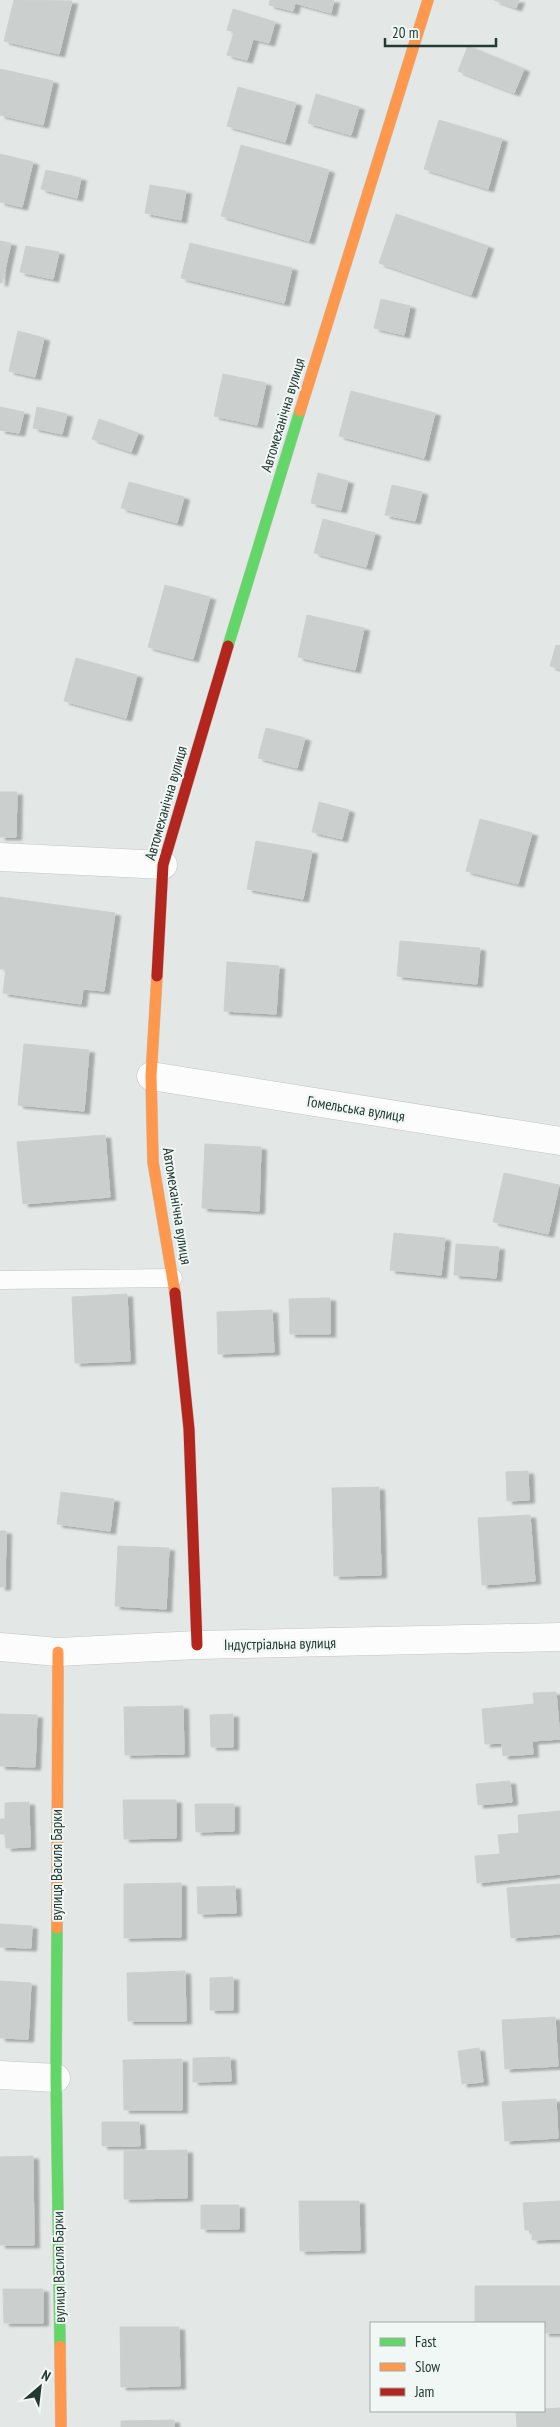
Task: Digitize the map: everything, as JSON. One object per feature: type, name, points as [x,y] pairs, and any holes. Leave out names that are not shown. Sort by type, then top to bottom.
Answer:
[{"type":"street","name":"Автомеханічна вулиця","points":[[198,1646],[189,1429],[173,1278],[153,1162],[151,1076],[163,865],[241,602],[428,0]]},
{"type":"street","points":[[0,857],[163,865]]},
{"type":"street","name":"Гомельська вулиця","points":[[151,1076],[560,1142]]},
{"type":"street","name":"Індустріальна вулиця","points":[[0,1647],[58,1652],[198,1646],[560,1637]]},
{"type":"street","name":"вулиця Василя Барки","points":[[58,1652],[56,2078],[61,2427]]},
{"type":"street","points":[[0,2075],[56,2078]]},
{"type":"lane","points":[[0,1280],[173,1278]]},
{"type":"building","points":[[14,0],[72,1],[59,54],[4,41]]},
{"type":"building","points":[[270,0],[334,0],[331,13],[295,3],[293,11],[269,5]]},
{"type":"building","points":[[494,0],[519,0],[516,8]]},
{"type":"building","points":[[233,9],[275,22],[269,43],[253,39],[247,60],[227,55],[234,32],[227,30]]},
{"type":"building","points":[[468,46],[524,69],[514,93],[458,71]]},
{"type":"building","points":[[0,69],[53,81],[43,125],[0,115]]},
{"type":"building","points":[[238,87],[296,103],[285,142],[227,126]]},
{"type":"building","points":[[316,94],[359,107],[351,135],[308,123]]},
{"type":"building","points":[[439,120],[502,139],[488,189],[424,169]]},
{"type":"building","points":[[241,145],[329,170],[309,241],[221,216]]},
{"type":"building","points":[[0,154],[33,162],[22,207],[0,202]]},
{"type":"building","points":[[46,170],[81,178],[77,198],[41,189]]},
{"type":"building","points":[[150,185],[186,191],[181,220],[145,213]]},
{"type":"building","points":[[396,214],[488,246],[471,295],[379,263]]},
{"type":"building","points":[[0,241],[11,243],[2,283],[0,283]]},
{"type":"building","points":[[190,243],[292,268],[284,303],[181,278]]},
{"type":"building","points":[[26,246],[59,252],[53,279],[20,272]]},
{"type":"building","points":[[381,299],[410,306],[404,335],[374,328]]},
{"type":"building","points":[[18,331],[44,338],[35,377],[9,371]]},
{"type":"building","points":[[223,374],[266,383],[257,425],[214,416]]},
{"type":"building","points":[[351,391],[435,413],[424,458],[339,436]]},
{"type":"building","points":[[0,407],[24,412],[19,433],[0,430]]},
{"type":"building","points":[[37,407],[67,414],[62,434],[33,428]]},
{"type":"building","points":[[99,419],[138,433],[131,452],[92,439]]},
{"type":"building","points":[[318,473],[348,481],[341,510],[311,503]]},
{"type":"building","points":[[129,482],[184,497],[177,523],[121,508]]},
{"type":"building","points":[[392,485],[422,492],[415,521],[385,515]]},
{"type":"building","points":[[323,519],[375,533],[366,567],[314,553]]},
{"type":"building","points":[[165,585],[210,597],[193,659],[148,647]]},
{"type":"building","points":[[307,615],[364,628],[355,670],[298,657]]},
{"type":"building","points":[[556,645],[560,646],[560,669],[550,666]]},
{"type":"building","points":[[76,658],[137,675],[126,718],[64,701]]},
{"type":"building","points":[[266,728],[305,738],[297,768],[258,758]]},
{"type":"building","points":[[0,792],[17,792],[16,837],[0,837]]},
{"type":"building","points":[[319,802],[349,810],[342,839],[312,832]]},
{"type":"building","points":[[480,819],[532,833],[518,884],[466,871]]},
{"type":"building","points":[[256,841],[312,851],[303,899],[247,889]]},
{"type":"building","points":[[0,897],[115,913],[104,991],[83,989],[81,1004],[3,993],[6,969],[0,969]]},
{"type":"building","points":[[400,941],[480,948],[477,984],[397,976]]},
{"type":"building","points":[[227,962],[279,966],[276,1014],[224,1011]]},
{"type":"building","points":[[24,1044],[89,1050],[84,1111],[18,1105]]},
{"type":"building","points":[[105,1135],[110,1197],[23,1204],[17,1142]]},
{"type":"building","points":[[205,1144],[261,1147],[259,1211],[202,1208]]},
{"type":"building","points":[[504,1173],[559,1185],[548,1234],[493,1222]]},
{"type":"building","points":[[394,1233],[445,1238],[441,1275],[390,1270]]},
{"type":"building","points":[[456,1244],[499,1247],[496,1278],[454,1275]]},
{"type":"building","points":[[127,1294],[130,1361],[75,1363],[72,1297]]},
{"type":"building","points":[[330,1298],[330,1334],[290,1334],[289,1299]]},
{"type":"building","points":[[272,1310],[274,1352],[218,1354],[217,1312]]},
{"type":"building","points":[[528,1471],[529,1500],[507,1501],[506,1472]]},
{"type":"building","points":[[379,1487],[381,1575],[334,1576],[332,1488]]},
{"type":"building","points":[[61,1492],[114,1499],[110,1531],[57,1524]]},
{"type":"building","points":[[530,1515],[535,1581],[482,1585],[478,1518]]},
{"type":"building","points":[[0,1531],[6,1531],[5,1587],[0,1587]]},
{"type":"building","points":[[118,1546],[169,1548],[166,1609],[115,1606]]},
{"type":"building","points":[[556,1692],[560,1739],[532,1741],[533,1754],[503,1756],[502,1743],[485,1744],[482,1709],[534,1704],[533,1693]]},
{"type":"building","points":[[183,1706],[184,1754],[125,1755],[124,1707]]},
{"type":"building","points":[[0,1714],[37,1715],[35,1767],[0,1766]]},
{"type":"building","points":[[233,1714],[233,1747],[211,1747],[210,1715]]},
{"type":"building","points":[[510,1781],[512,1802],[478,1805],[476,1784]]},
{"type":"building","points":[[123,1800],[176,1800],[176,1838],[124,1839]]},
{"type":"building","points":[[29,1802],[30,1847],[6,1848],[5,1834],[0,1834],[0,1819],[5,1819],[5,1803]]},
{"type":"building","points":[[195,1804],[234,1804],[234,1831],[196,1832]]},
{"type":"building","points":[[560,1811],[560,1874],[477,1883],[475,1856],[500,1854],[498,1835],[519,1833],[518,1815]]},
{"type":"building","points":[[181,1883],[181,1937],[124,1938],[124,1884]]},
{"type":"building","points":[[560,1884],[560,1934],[511,1938],[507,1888]]},
{"type":"building","points":[[235,1886],[236,1913],[198,1914],[197,1887]]},
{"type":"building","points":[[0,1924],[32,1926],[31,1948],[0,1947]]},
{"type":"building","points":[[185,1971],[186,2021],[128,2021],[127,1973]]},
{"type":"building","points":[[233,1977],[233,2010],[210,2010],[210,1978]]},
{"type":"building","points":[[0,1981],[31,1983],[28,2039],[0,2038]]},
{"type":"building","points":[[555,2017],[558,2066],[505,2069],[502,2020]]},
{"type":"building","points":[[479,2048],[483,2082],[462,2084],[458,2051]]},
{"type":"building","points":[[230,2057],[231,2081],[193,2082],[193,2058]]},
{"type":"building","points":[[182,2059],[182,2110],[124,2110],[123,2060]]},
{"type":"building","points":[[556,2099],[558,2138],[505,2141],[502,2102]]},
{"type":"building","points":[[102,2122],[139,2122],[140,2146],[102,2146]]},
{"type":"building","points":[[187,2150],[187,2198],[124,2199],[124,2151]]},
{"type":"building","points":[[33,2156],[34,2245],[0,2245],[0,2157]]},
{"type":"building","points":[[299,2201],[359,2201],[360,2250],[300,2251]]},
{"type":"building","points":[[560,2201],[560,2239],[532,2240],[532,2230],[525,2230],[523,2203]]},
{"type":"building","points":[[201,2205],[239,2205],[239,2229],[201,2229]]},
{"type":"building","points":[[475,2286],[560,2286],[560,2333],[545,2333],[545,2322],[475,2322]]},
{"type":"building","points":[[3,2289],[43,2289],[43,2323],[4,2323]]},
{"type":"building","points":[[120,2327],[179,2327],[180,2386],[121,2387]]},
{"type":"building","points":[[560,2408],[560,2427],[517,2427],[516,2412],[545,2412],[545,2409]]},
{"type":"building","points":[[174,2420],[174,2427],[121,2427],[121,2421]]},
{"type":"traffic: fast","points":[[228,646],[300,411]]},
{"type":"traffic: fast","points":[[57,1928],[56,2078],[60,2346]]},
{"type":"traffic: slow","points":[[300,411],[428,0]]},
{"type":"traffic: slow","points":[[157,976],[151,1076],[153,1162],[175,1293]]},
{"type":"traffic: slow","points":[[57,1928],[58,1652]]},
{"type":"traffic: slow","points":[[60,2346],[61,2427]]},
{"type":"traffic: jam","points":[[157,976],[163,865],[228,646]]},
{"type":"traffic: jam","points":[[175,1293],[189,1429],[197,1645]]}]
